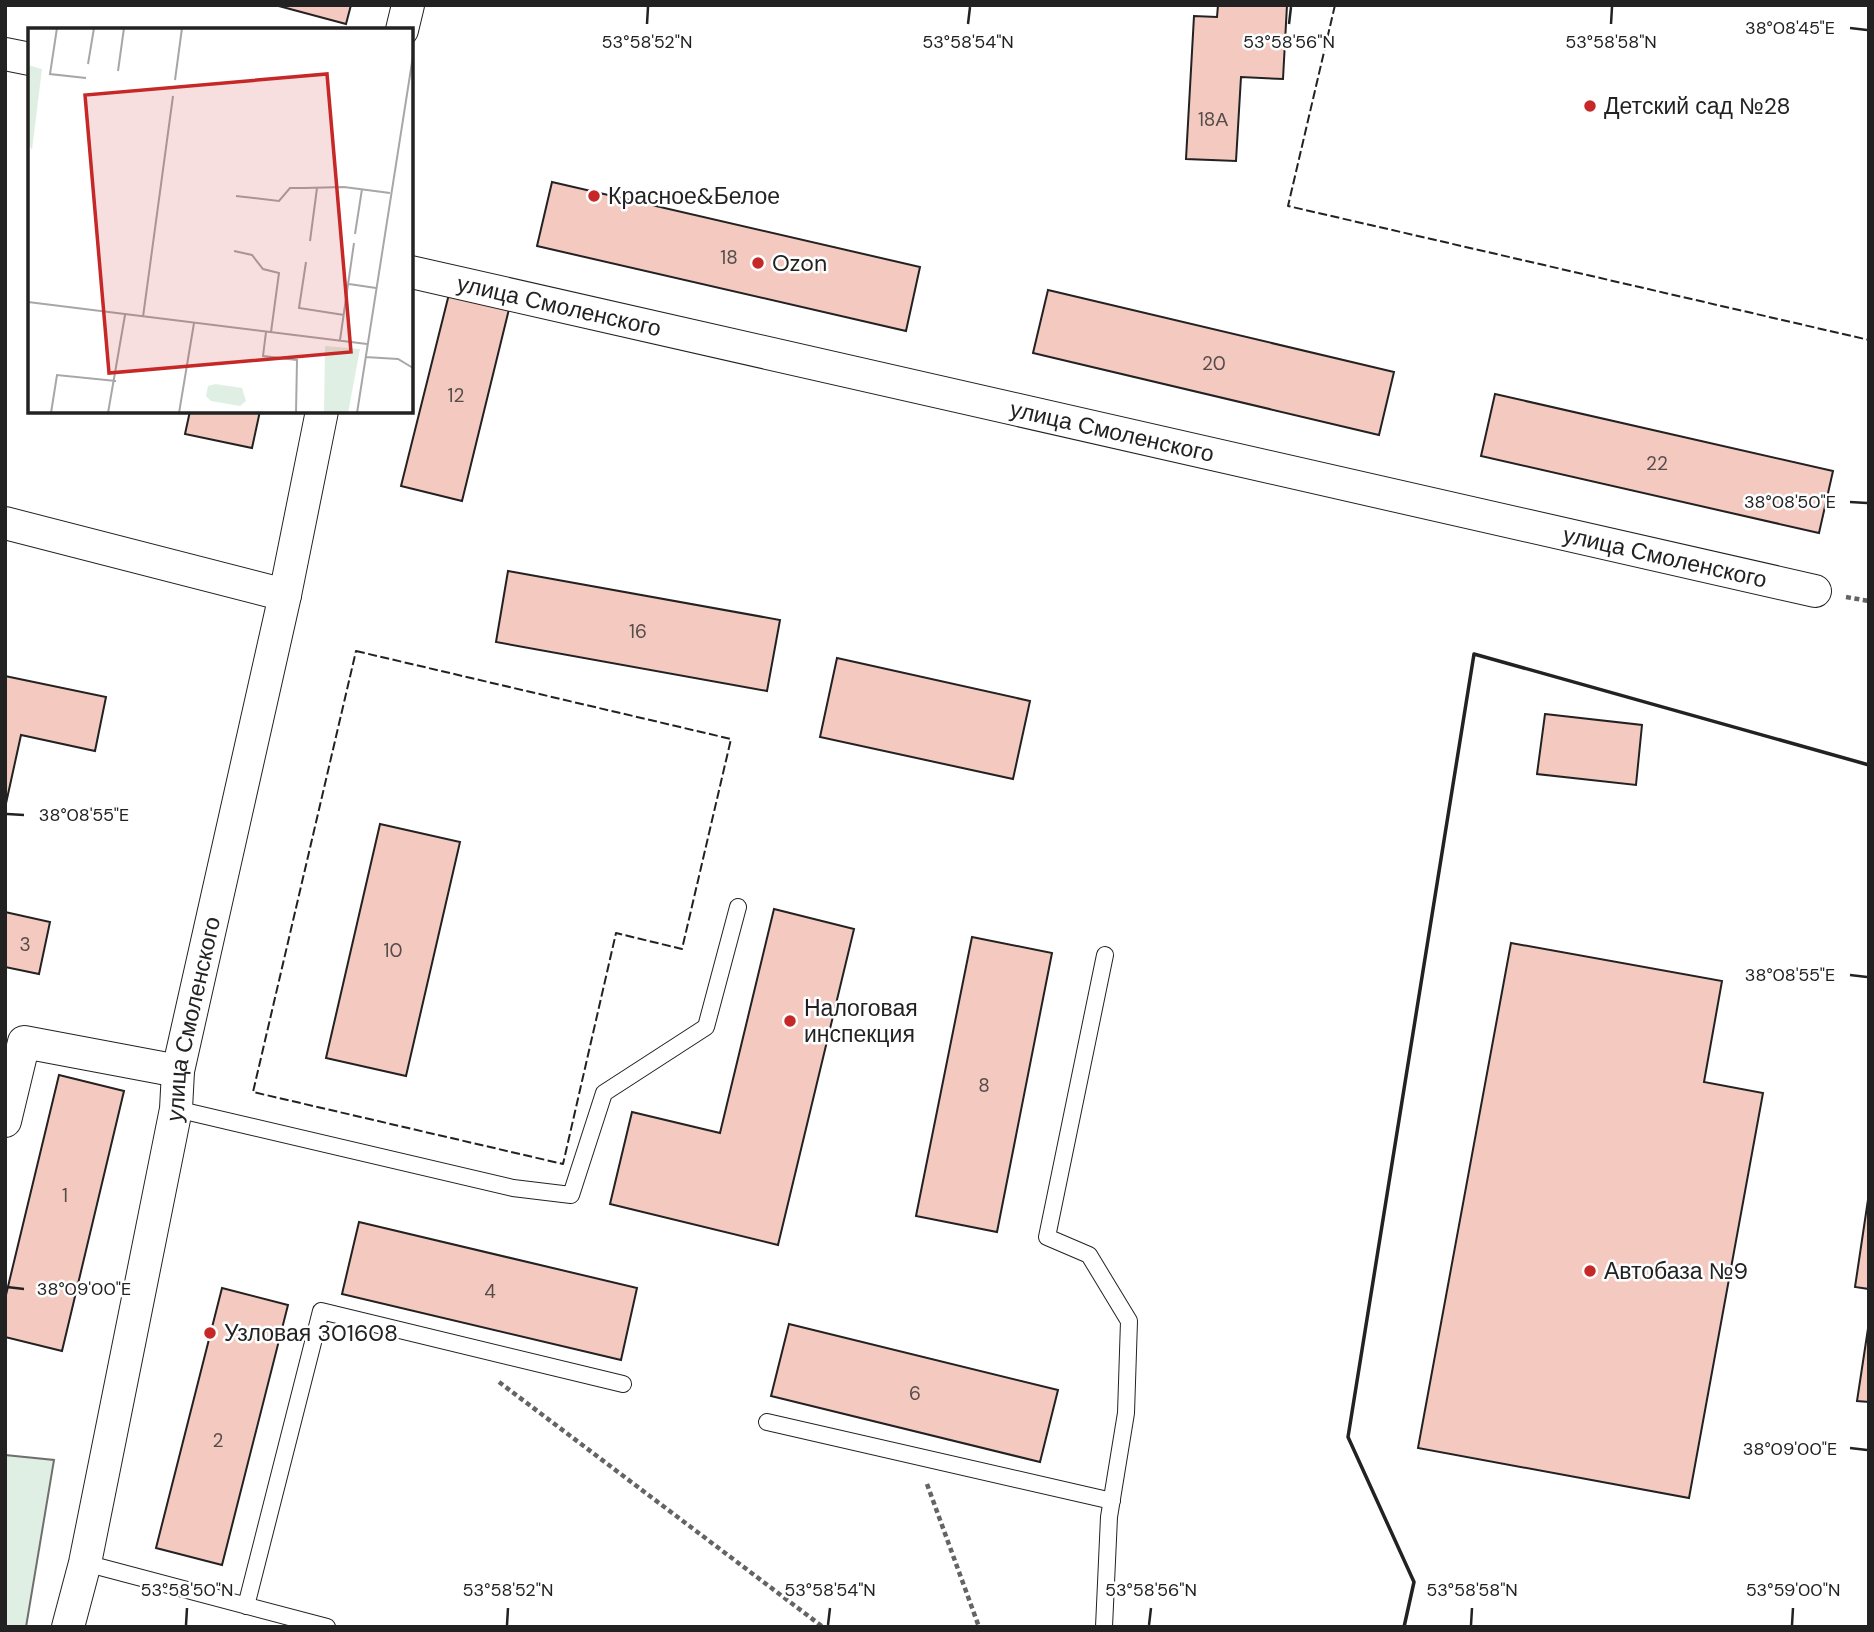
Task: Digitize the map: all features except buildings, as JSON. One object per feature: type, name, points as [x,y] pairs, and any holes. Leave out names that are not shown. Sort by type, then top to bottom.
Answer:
[{"type":"street","points":[[402,28],[408,5]]},
{"type":"street","points":[[5,54],[28,59]]},
{"type":"street","name":"улица Смоленского","points":[[413,272],[1815,591]]},
{"type":"street","name":"улица Смоленского","points":[[68,1627],[85,1563],[176,1110],[178,1071],[285,595],[322,413]]},
{"type":"street","points":[[5,523],[285,595]]},
{"type":"street","points":[[5,1121],[24,1042],[178,1071]]},
{"type":"lane","points":[[176,1110],[513,1188],[571,1195],[604,1093],[706,1027],[738,907]]},
{"type":"lane","points":[[1104,1627],[1112,1501],[1126,1413],[1129,1321],[1089,1255],[1047,1237],[1105,955]]},
{"type":"lane","points":[[246,1606],[321,1311],[623,1384]]},
{"type":"lane","points":[[767,1422],[1112,1501]]},
{"type":"lane","points":[[85,1563],[327,1627]]},
{"type":"path","points":[[489,1374],[822,1627]]},
{"type":"path","points":[[917,1457],[979,1627]]},
{"type":"green space","points":[[5,1455],[54,1460],[26,1627],[5,1627]]},
{"type":"fence","points":[[1335,5],[1288,206],[1869,340]]},
{"type":"fence","points":[[356,651],[731,739],[682,949],[616,933],[563,1164],[253,1092],[356,651]]},
{"type":"wall","points":[[1404,1627],[1414,1582],[1348,1437],[1474,654],[1869,765]]},
{"type":"place","name":"Детский сад №28","points":[[1590,106]]},
{"type":"place","name":"Красное&Белое","points":[[594,196]]},
{"type":"place","name":"Ozon","points":[[758,263]]},
{"type":"place","name":"Налоговая инспекция","points":[[790,1021]]},
{"type":"place","name":"Автобаза №9","points":[[1590,1271]]},
{"type":"place","name":"Узловая 301608","points":[[210,1333]]}]
